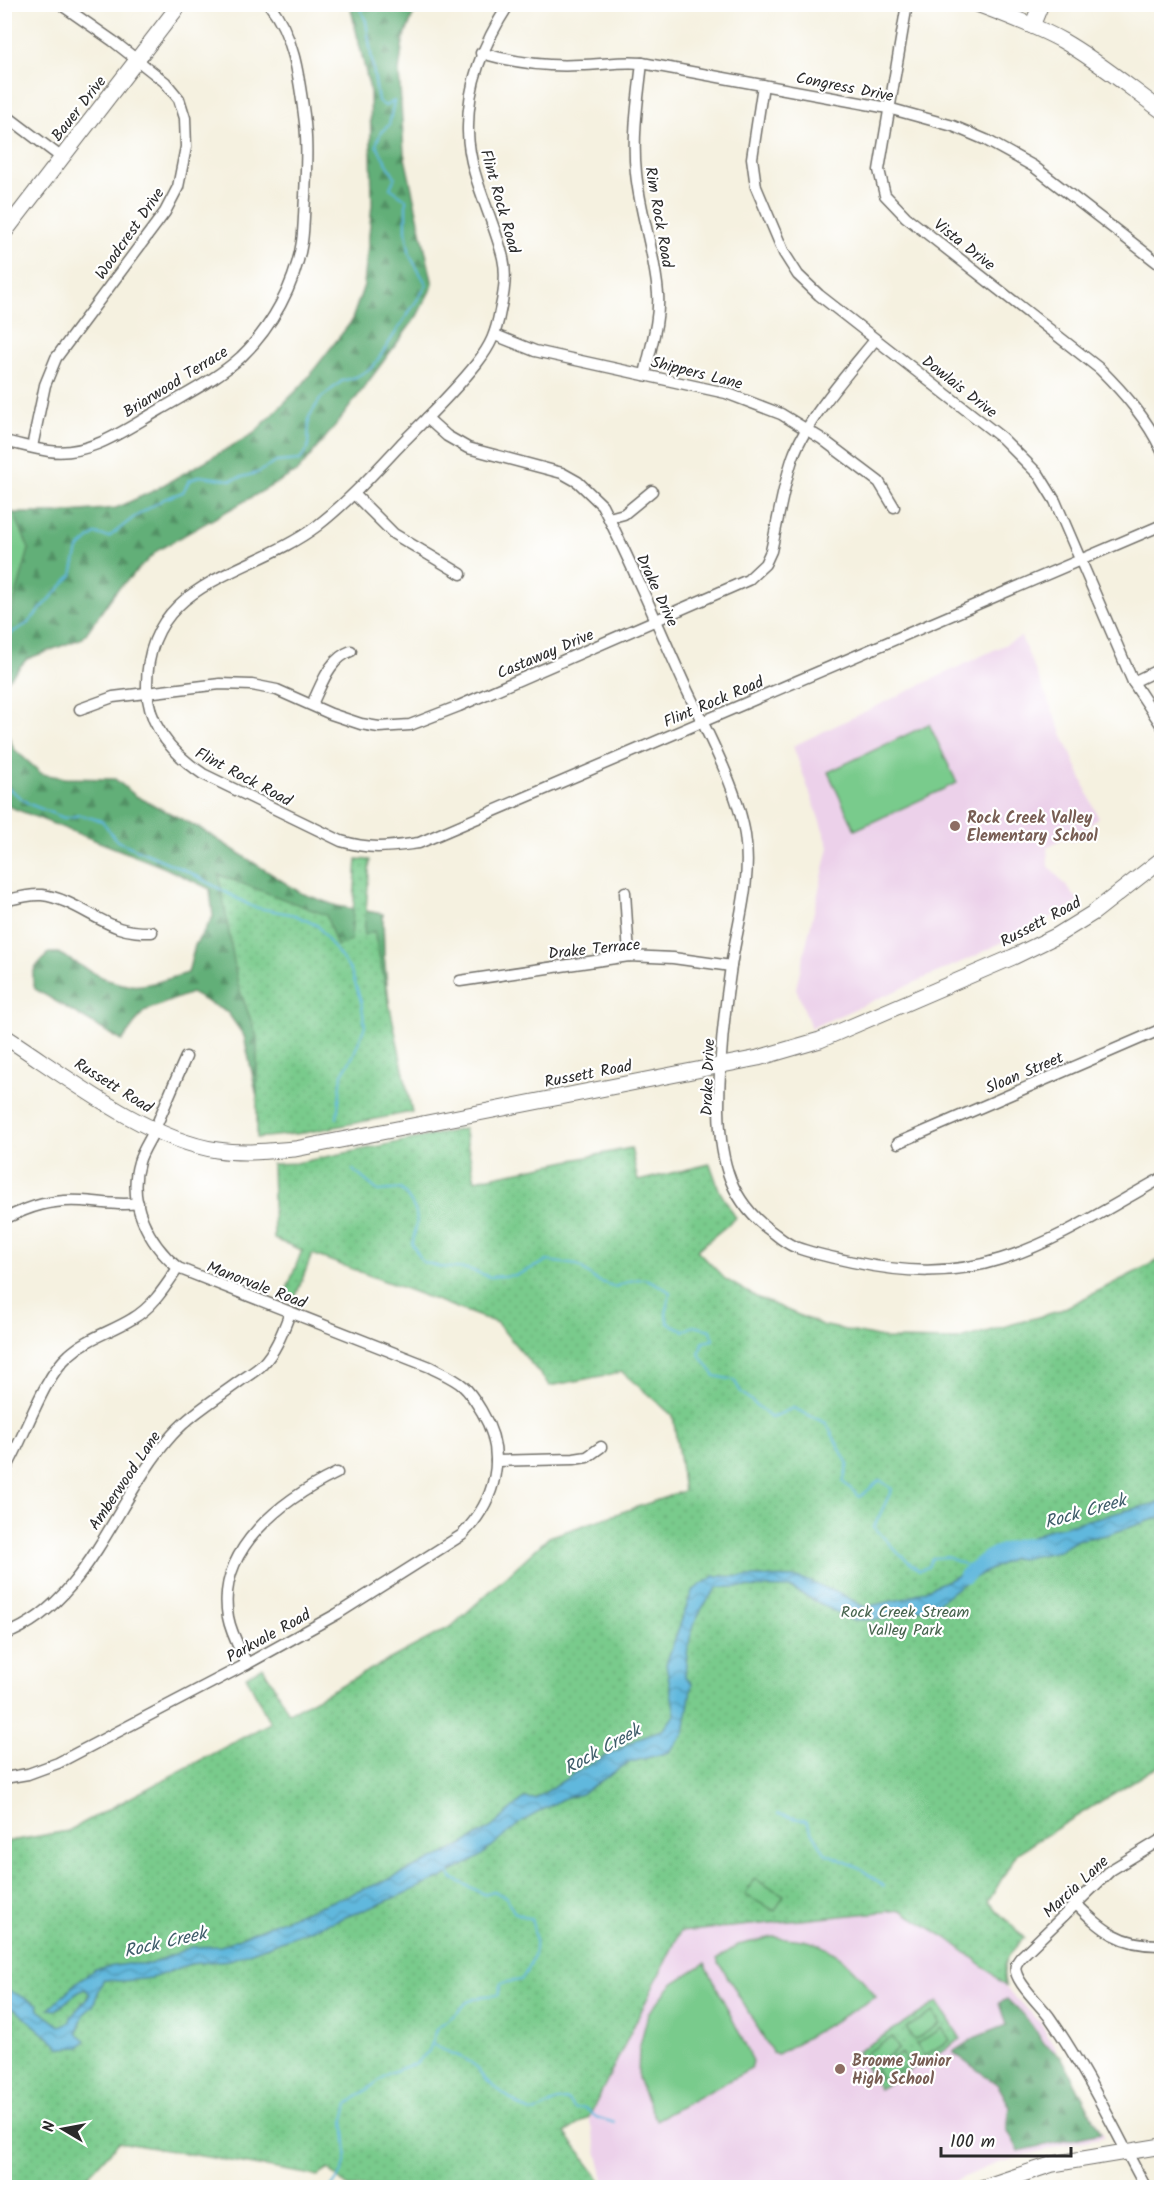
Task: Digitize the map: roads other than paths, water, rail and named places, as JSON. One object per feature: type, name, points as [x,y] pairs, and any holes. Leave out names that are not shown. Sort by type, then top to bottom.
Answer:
[{"type":"street","name":"Woodcrest Drive","points":[[32,447],[45,385],[56,358],[165,212],[178,187],[186,147],[185,118],[179,99],[165,82],[113,41],[60,4]]},
{"type":"street","name":"Bauer Drive","points":[[4,233],[180,4]]},
{"type":"street","name":"Briarwood Terrace","points":[[4,441],[51,451],[68,451],[99,444],[208,381],[240,358],[257,340],[277,310],[291,282],[302,242],[308,146],[299,80],[290,42],[269,4]]},
{"type":"street","name":"Flint Rock Road","points":[[509,4],[493,28],[481,53],[471,88],[468,133],[475,172],[503,259],[505,289],[495,335],[477,363],[354,494],[301,537],[198,589],[180,602],[165,620],[154,640],[147,664],[147,692],[151,710],[168,745],[184,762],[202,774],[341,842],[360,847],[380,848],[419,843],[1161,525]]},
{"type":"street","name":"Vista Drive","points":[[907,4],[879,170],[885,195],[906,217],[1100,369],[1126,394],[1152,430],[1161,451]]},
{"type":"street","points":[[977,4],[1062,40],[1097,62],[1161,111]]},
{"type":"street","points":[[1032,26],[1041,4]]},
{"type":"street","name":"Congress Drive","points":[[481,53],[540,64],[580,65],[625,61],[642,63],[888,108],[953,126],[986,140],[1033,166],[1161,266]]},
{"type":"street","name":"Rim Rock Road","points":[[642,63],[634,140],[635,171],[640,207],[654,261],[658,295],[657,314],[645,375]]},
{"type":"street","name":"Dowlais Drive","points":[[763,86],[752,159],[756,187],[784,253],[798,275],[819,295],[1002,438],[1039,475],[1055,501],[1133,682],[1161,726]]},
{"type":"street","points":[[4,114],[63,158]]},
{"type":"street","name":"Shippers Lane","points":[[495,335],[535,351],[726,393],[781,414],[822,439],[879,482],[894,507]]},
{"type":"street","name":"Castaway Drive","points":[[80,709],[113,697],[147,692],[220,684],[252,685],[277,690],[331,714],[361,724],[379,727],[410,725],[656,622],[748,580],[765,564],[771,551],[793,456],[807,430],[828,400],[875,340]]},
{"type":"street","name":"Drake Drive","points":[[427,418],[447,436],[468,448],[562,473],[578,482],[602,505],[736,801],[746,849],[747,884],[731,966],[720,1065],[721,1152],[728,1177],[738,1197],[758,1223],[792,1246],[824,1256],[904,1271],[962,1269],[1003,1259],[1043,1243],[1161,1178]]},
{"type":"street","points":[[609,518],[624,514],[652,491]]},
{"type":"street","points":[[354,494],[394,534],[462,574]]},
{"type":"street","points":[[312,704],[334,662],[341,655],[351,651]]},
{"type":"street","points":[[1133,682],[1161,668]]},
{"type":"street","name":"Russett Road","points":[[4,1036],[154,1131],[184,1143],[218,1150],[253,1153],[295,1149],[774,1054],[820,1040],[1013,957],[1056,936],[1093,913],[1161,859]]},
{"type":"street","points":[[625,892],[629,956]]},
{"type":"street","points":[[4,901],[22,896],[41,895],[70,904],[119,928],[134,932],[152,932]]},
{"type":"street","name":"Drake Terrace","points":[[460,981],[629,956],[673,958],[731,966]]},
{"type":"street","name":"Sloan Street","points":[[898,1143],[1161,1029]]},
{"type":"street","name":"Manorvale Road","points":[[186,1057],[139,1162],[136,1186],[140,1217],[153,1242],[178,1268],[430,1367],[461,1384],[472,1395],[487,1421],[494,1438],[496,1461]]},
{"type":"street","points":[[4,1219],[32,1205],[48,1202],[79,1200],[127,1205],[138,1203]]},
{"type":"street","points":[[4,1472],[50,1380],[67,1356],[88,1341],[145,1310],[162,1292],[178,1268]]},
{"type":"street","name":"Amberwood Lane","points":[[4,1635],[36,1618],[59,1600],[82,1571],[172,1435],[199,1411],[263,1365],[278,1343],[290,1313]]},
{"type":"street","points":[[496,1461],[574,1460],[587,1457],[601,1447]]},
{"type":"street","name":"Parkvale Road","points":[[4,1778],[28,1774],[58,1763],[247,1664],[337,1614],[462,1535],[486,1504],[493,1486],[496,1461]]},
{"type":"street","points":[[247,1664],[228,1617],[227,1591],[232,1567],[240,1551],[285,1504],[310,1485],[337,1473]]},
{"type":"street","name":"Marcia Lane","points":[[1126,2151],[1068,2044],[1046,2012],[1019,1981],[1015,1972],[1016,1964],[1111,1870],[1161,1839]]},
{"type":"street","points":[[1075,1904],[1104,1930],[1133,1943],[1161,1945]]},
{"type":"street","points":[[981,2187],[1053,2164],[1161,2146]]},
{"type":"street","points":[[1126,2151],[1146,2187]]},
{"type":"water","points":[[1161,1502],[1161,1517],[1106,1535],[1077,1540],[1059,1551],[1021,1559],[1012,1558],[961,1585],[931,1608],[910,1611],[885,1619],[851,1620],[791,1588],[718,1587],[709,1597],[693,1628],[686,1663],[685,1676],[692,1683],[684,1733],[669,1752],[628,1763],[581,1794],[562,1799],[521,1822],[478,1858],[441,1878],[375,1906],[230,1960],[190,1964],[152,1978],[123,1981],[103,1980],[93,2006],[84,2014],[77,2033],[86,2040],[80,2047],[61,2048],[16,2010],[5,2006],[5,1991],[8,1990],[38,2004],[39,2010],[60,2026],[70,2022],[71,2017],[90,1994],[85,1989],[56,2010],[49,2009],[78,1981],[95,1969],[127,1964],[150,1964],[191,1947],[221,1946],[385,1881],[457,1848],[492,1827],[524,1798],[535,1799],[580,1770],[639,1738],[664,1729],[675,1714],[666,1664],[692,1591],[714,1576],[800,1578],[841,1594],[864,1607],[907,1598],[955,1577],[1043,1531]]},
{"type":"waterway","points":[[4,642],[13,632],[27,624],[72,575],[78,549],[95,534],[109,537],[133,518],[164,499],[183,492],[189,481],[199,476],[231,480],[257,473],[276,462],[300,460],[308,449],[309,417],[321,398],[342,381],[356,377],[373,367],[427,285],[410,256],[406,230],[406,199],[390,188],[395,177],[376,145],[381,132],[389,125],[394,101],[385,106],[378,101],[366,21],[358,4]]},
{"type":"waterway","points":[[4,785],[29,804],[64,818],[81,815],[102,821],[117,841],[185,870],[253,907],[295,915],[318,926],[351,971],[361,1001],[365,1026],[353,1056],[342,1074],[337,1118]]},
{"type":"waterway","points":[[353,1170],[378,1191],[401,1189],[412,1203],[417,1220],[412,1244],[423,1262],[440,1267],[468,1269],[490,1277],[517,1275],[547,1261],[577,1265],[596,1280],[615,1287],[632,1280],[644,1279],[670,1292],[666,1314],[668,1323],[684,1331],[693,1326],[711,1330],[713,1340],[703,1342],[699,1354],[715,1376],[734,1380],[741,1392],[771,1418],[793,1408],[826,1423],[848,1464],[843,1482],[860,1497],[880,1480],[892,1489],[874,1527],[899,1554],[919,1570],[928,1567],[932,1558],[947,1557],[973,1568]]},
{"type":"waterway","name":"Rock Creek","points":[[966,1576],[996,1554],[1032,1545]]},
{"type":"waterway","points":[[778,1814],[806,1821],[825,1853],[860,1868],[884,1886]]},
{"type":"waterway","points":[[331,2188],[343,2171],[347,2153],[344,2120],[348,2104],[389,2073],[416,2063],[429,2051],[438,2027],[457,2013],[467,2002],[483,1996],[498,1995],[501,1983],[521,1980],[533,1958],[535,1936],[531,1919],[514,1912],[506,1897],[492,1891],[484,1894],[452,1878],[449,1872]]},
{"type":"waterway","points":[[432,2044],[470,2062],[486,2080],[528,2111],[538,2111],[554,2102],[567,2100],[575,2109],[585,2108],[596,2117],[615,2123]]},
{"type":"place","name":"Rock Creek Valley Elementary School","points":[[955,826]]},
{"type":"place","name":"Broome Junior High School","points":[[840,2069]]},
{"type":"park label","name":"Rock Creek Stream Valley Park","points":[[905,1620]]}]
